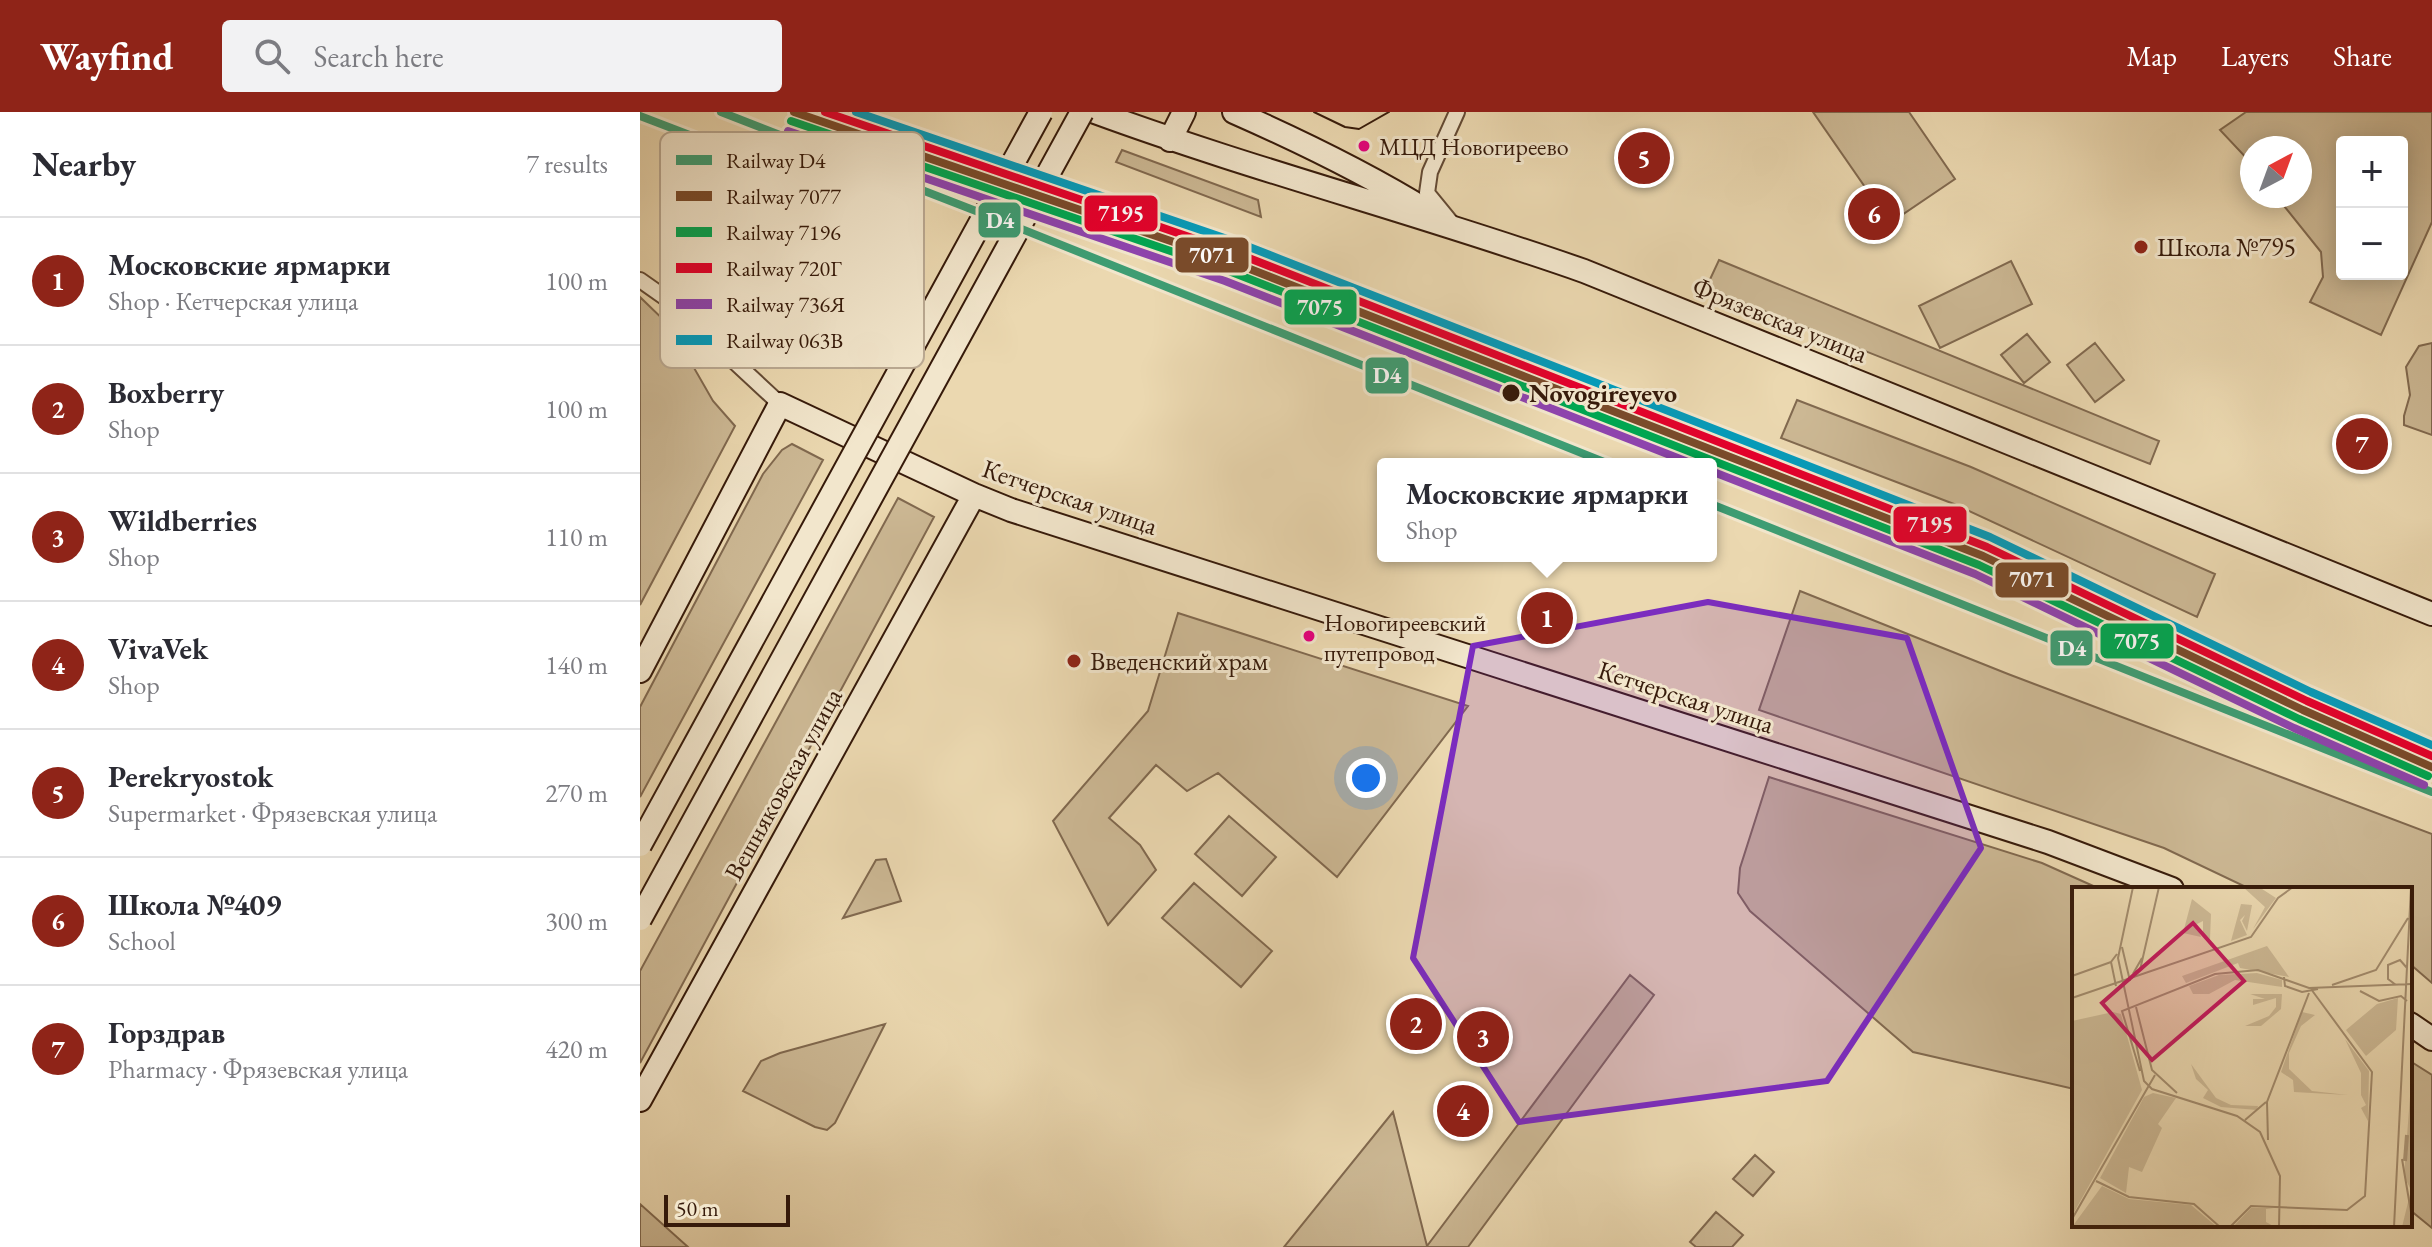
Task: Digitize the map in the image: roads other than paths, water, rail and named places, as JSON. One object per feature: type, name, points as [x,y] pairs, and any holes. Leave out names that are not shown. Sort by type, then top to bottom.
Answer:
[{"type":"main road","points":[[924,326],[1041,112]]},
{"type":"main road","points":[[640,919],[1082,112]]},
{"type":"main road","name":"Фрязевская улица","points":[[1095,112],[1170,140],[1584,271],[2432,614]]},
{"type":"main road","points":[[1170,140],[1184,112]]},
{"type":"main road","points":[[1234,112],[1319,149],[1374,178],[1457,229]]},
{"type":"main road","points":[[640,845],[901,368]]},
{"type":"main road","points":[[640,671],[780,404]]},
{"type":"main road","name":"Кетчерская улица","points":[[780,404],[1011,510],[2048,842],[2167,887]]},
{"type":"main road","name":"Вешняковская улица","points":[[640,1100],[974,495]]},
{"type":"main road","points":[[2412,1025],[2432,1039]]},
{"type":"street","points":[[1457,112],[1430,172],[1427,193],[1457,229]]},
{"type":"street","points":[[640,280],[660,294]]},
{"type":"street","points":[[742,368],[780,404]]},
{"type":"tram line","points":[[1314,112],[1345,127],[1359,129],[1389,112]]},
{"type":"railway","points":[[1078,194],[1232,262]]},
{"type":"rail line","name":"D4","points":[[721,112],[773,132]]},
{"type":"rail line","name":"D4","points":[[640,116],[682,132]]},
{"type":"rail line","name":"D4","points":[[924,191],[1594,458]]},
{"type":"rail line","name":"D4","points":[[1717,506],[2432,792]]},
{"type":"place","name":"МЦД Новогиреево","points":[[1364,146]]},
{"type":"place","name":"Perekryostok","points":[[1644,158]]},
{"type":"place","name":"Школа №409","points":[[1874,214]]},
{"type":"place","name":"Школа №795","points":[[2141,247]]},
{"type":"place","name":"Novogireyevo","points":[[1511,393]]},
{"type":"place","name":"Горздрав","points":[[2362,444]]},
{"type":"place","name":"Московские ярмарки","points":[[1547,618]]},
{"type":"place","name":"Новогиреевский путепровод","points":[[1309,636]]},
{"type":"place","name":"Введенский храм","points":[[1074,661]]},
{"type":"place","name":"Boxberry","points":[[1416,1024]]},
{"type":"place","name":"Wildberries","points":[[1483,1037]]},
{"type":"place","name":"VivaVek","points":[[1463,1111]]}]
